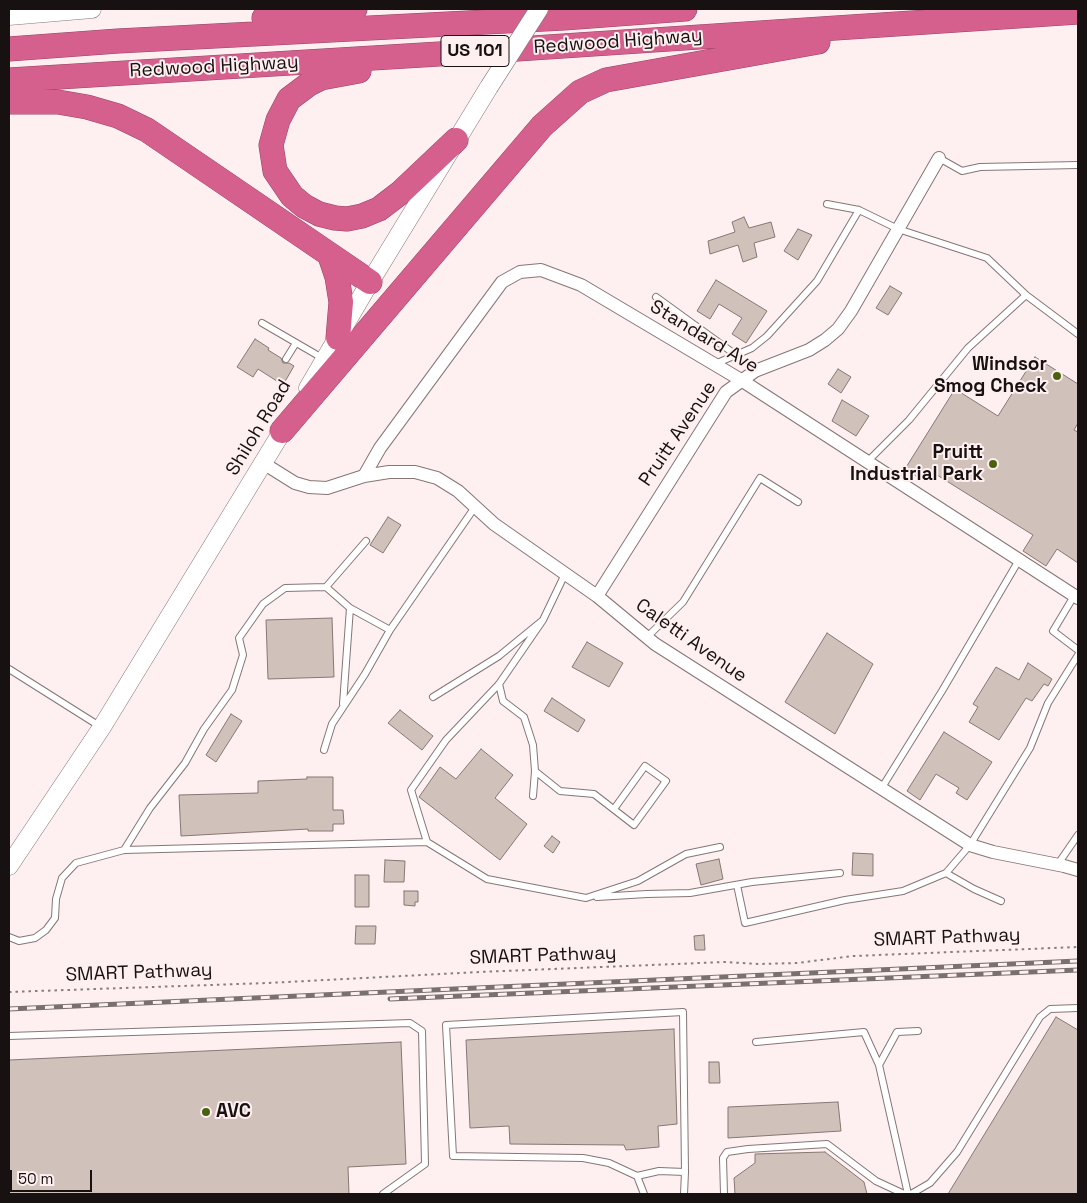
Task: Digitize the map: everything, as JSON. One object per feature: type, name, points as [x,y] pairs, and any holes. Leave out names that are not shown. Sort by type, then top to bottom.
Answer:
[{"type":"highway","points":[[118,41],[247,20],[355,9]]},
{"type":"highway","points":[[564,18],[608,9]]},
{"type":"highway","name":"Redwood Highway","points":[[9,49],[118,41],[564,18],[685,9]]},
{"type":"highway","name":"Redwood Highway","points":[[9,80],[1078,12]]},
{"type":"highway","points":[[282,431],[542,126],[580,92],[606,80],[934,21]]},
{"type":"highway","points":[[456,140],[400,193],[379,209],[362,216],[347,218],[335,218],[319,214],[304,206],[292,196],[275,171],[271,145],[283,110],[290,99],[309,84],[321,78],[472,52]]},
{"type":"highway","points":[[9,102],[58,102],[87,107],[118,116],[147,130],[370,282]]},
{"type":"highway","points":[[330,256],[337,276],[341,302],[338,338]]},
{"type":"main road","points":[[9,16],[59,10],[92,9]]},
{"type":"main road","name":"Shiloh Road","points":[[9,866],[102,727],[263,463],[456,140],[539,9]]},
{"type":"street","name":"Pruitt Avenue","points":[[597,596],[726,392],[755,371],[809,350],[838,329],[851,311],[939,158]]},
{"type":"street","name":"Standard Ave","points":[[364,476],[380,448],[502,282],[520,272],[541,270],[581,285],[741,380],[1076,597]]},
{"type":"street","name":"Caletti Avenue","points":[[263,463],[295,483],[309,487],[327,488],[364,476],[390,472],[415,472],[437,478],[458,491],[494,524],[597,596],[655,644],[970,844],[993,852],[1058,864],[1078,870]]},
{"type":"lane","points":[[939,158],[962,171],[980,166],[1078,165]]},
{"type":"lane","points":[[827,204],[859,210],[898,229],[988,258],[1026,295],[1078,334]]},
{"type":"lane","points":[[714,364],[752,348],[767,336],[817,281],[859,210]]},
{"type":"lane","points":[[867,462],[909,420],[968,348],[1026,295]]},
{"type":"lane","points":[[656,297],[736,355]]},
{"type":"lane","points":[[262,323],[325,360]]},
{"type":"lane","points":[[286,359],[296,343]]},
{"type":"lane","points":[[647,637],[683,602],[760,478],[798,502]]},
{"type":"lane","points":[[324,750],[332,724],[390,630],[475,507]]},
{"type":"lane","points":[[326,587],[366,541]]},
{"type":"lane","points":[[881,788],[942,691],[1019,560]]},
{"type":"lane","points":[[427,842],[411,790],[446,740],[499,684],[543,620],[565,574]]},
{"type":"lane","points":[[124,850],[150,808],[185,763],[204,729],[232,690],[243,655],[239,638],[263,604],[286,588],[326,587],[350,608],[390,630]]},
{"type":"lane","points":[[1076,597],[1053,631],[1078,650]]},
{"type":"lane","points":[[343,706],[350,608]]},
{"type":"lane","points":[[433,697],[498,656],[543,620]]},
{"type":"lane","points":[[737,885],[745,923],[845,900],[903,891],[946,873],[970,844],[1030,748],[1048,703],[1078,655]]},
{"type":"lane","points":[[9,669],[102,727]]},
{"type":"lane","points":[[499,684],[503,701],[524,717],[533,745],[535,771],[533,796]]},
{"type":"lane","points":[[535,771],[560,791],[594,794],[634,825],[666,781],[645,766],[614,809]]},
{"type":"lane","points":[[1058,864],[1078,835]]},
{"type":"lane","points":[[9,937],[19,941],[35,938],[46,930],[55,918],[56,899],[62,878],[76,863],[124,850],[427,842],[488,879],[586,898],[690,893],[737,885],[840,873]]},
{"type":"lane","points":[[586,898],[638,881],[686,854],[720,848]]},
{"type":"lane","points":[[946,873],[1000,901]]},
{"type":"lane","points":[[724,1194],[723,1158],[728,1152],[827,1144],[876,1181],[908,1194],[930,1183],[956,1152],[1040,1017],[1050,1008],[1078,1008]]},
{"type":"lane","points":[[684,1194],[685,1172],[683,1012],[446,1025],[453,1156],[583,1158],[609,1163],[637,1176],[659,1171],[685,1172]]},
{"type":"lane","points":[[9,1036],[410,1023],[422,1031],[425,1164],[383,1194]]},
{"type":"lane","points":[[879,1065],[897,1032],[918,1031]]},
{"type":"lane","points":[[756,1042],[864,1032],[879,1065],[908,1194]]},
{"type":"lane","points":[[637,1176],[644,1194]]},
{"type":"path","name":"SMART Pathway","points":[[9,992],[268,983],[725,962],[758,964],[798,963],[853,956],[1078,947]]},
{"type":"building","points":[[744,217],[749,228],[771,222],[775,237],[754,243],[757,257],[743,262],[738,245],[710,254],[708,241],[735,232],[732,222]]},
{"type":"building","points":[[798,229],[812,235],[798,260],[784,251]]},
{"type":"building","points":[[716,280],[767,311],[746,343],[732,334],[742,318],[719,304],[710,319],[697,311]]},
{"type":"building","points":[[890,286],[902,293],[888,315],[876,308]]},
{"type":"building","points":[[255,339],[281,358],[283,363],[289,363],[294,366],[283,385],[258,369],[253,377],[237,367]]},
{"type":"building","name":"Pruitt Industrial Park","points":[[1035,357],[1078,384],[1078,423],[1074,430],[1078,432],[1078,563],[1057,549],[1046,566],[1023,551],[1033,535],[929,470],[922,480],[905,469],[955,389],[998,416]]},
{"type":"building","points":[[838,369],[851,377],[841,393],[828,384]]},
{"type":"building","points":[[842,400],[869,416],[856,436],[832,421]]},
{"type":"building","points":[[388,517],[401,525],[383,553],[370,545]]},
{"type":"building","points":[[332,618],[334,677],[268,679],[266,620]]},
{"type":"building","points":[[827,633],[873,664],[835,734],[785,702]]},
{"type":"building","points":[[587,642],[623,663],[609,687],[572,667]]},
{"type":"building","points":[[1028,663],[1052,679],[1048,686],[1044,684],[1032,701],[1026,698],[999,740],[969,722],[978,707],[973,704],[996,667],[1019,680]]},
{"type":"building","points":[[552,698],[585,720],[578,732],[544,711]]},
{"type":"building","points":[[400,710],[433,736],[422,750],[388,723]]},
{"type":"building","points":[[231,714],[242,721],[216,762],[206,755]]},
{"type":"building","points":[[944,732],[992,762],[967,800],[956,793],[959,788],[936,774],[920,800],[907,791]]},
{"type":"building","points":[[481,749],[513,775],[495,798],[527,824],[500,860],[419,797],[440,767],[456,779]]},
{"type":"building","points":[[307,777],[333,777],[333,810],[343,810],[344,824],[333,824],[333,831],[308,831],[308,829],[181,836],[179,795],[258,793],[258,781],[307,779]]},
{"type":"building","points":[[552,836],[560,842],[553,853],[544,846]]},
{"type":"building","points":[[853,853],[873,854],[873,876],[852,875]]},
{"type":"building","points":[[719,859],[723,879],[701,885],[696,864]]},
{"type":"building","points":[[385,860],[405,861],[404,882],[384,882]]},
{"type":"building","points":[[355,875],[369,875],[369,907],[355,907]]},
{"type":"building","points":[[404,891],[418,891],[418,902],[415,902],[415,906],[404,905]]},
{"type":"building","points":[[356,926],[376,926],[375,944],[355,944]]},
{"type":"building","points":[[704,935],[705,950],[695,950],[694,936]]},
{"type":"building","points":[[1056,1017],[1078,1030],[1078,1194],[948,1194]]},
{"type":"building","points":[[674,1029],[677,1124],[658,1126],[659,1147],[626,1150],[624,1145],[510,1144],[509,1126],[470,1128],[466,1040]]},
{"type":"building","name":"AVC","points":[[401,1042],[406,1164],[348,1167],[349,1194],[9,1194],[9,1060]]},
{"type":"building","points":[[709,1062],[719,1062],[720,1083],[709,1083]]},
{"type":"building","points":[[838,1102],[841,1131],[728,1138],[728,1107]]},
{"type":"building","points":[[825,1152],[864,1182],[867,1194],[735,1194],[734,1178],[755,1163],[755,1154]]},
{"type":"railway","points":[[9,1009],[1078,961]]},
{"type":"railway","points":[[390,999],[1078,970]]},
{"type":"place","name":"Windsor Smog Check","points":[[1057,376]]},
{"type":"place","name":"Pruitt Industrial Park","points":[[993,464]]},
{"type":"place","name":"AVC","points":[[206,1112]]}]
